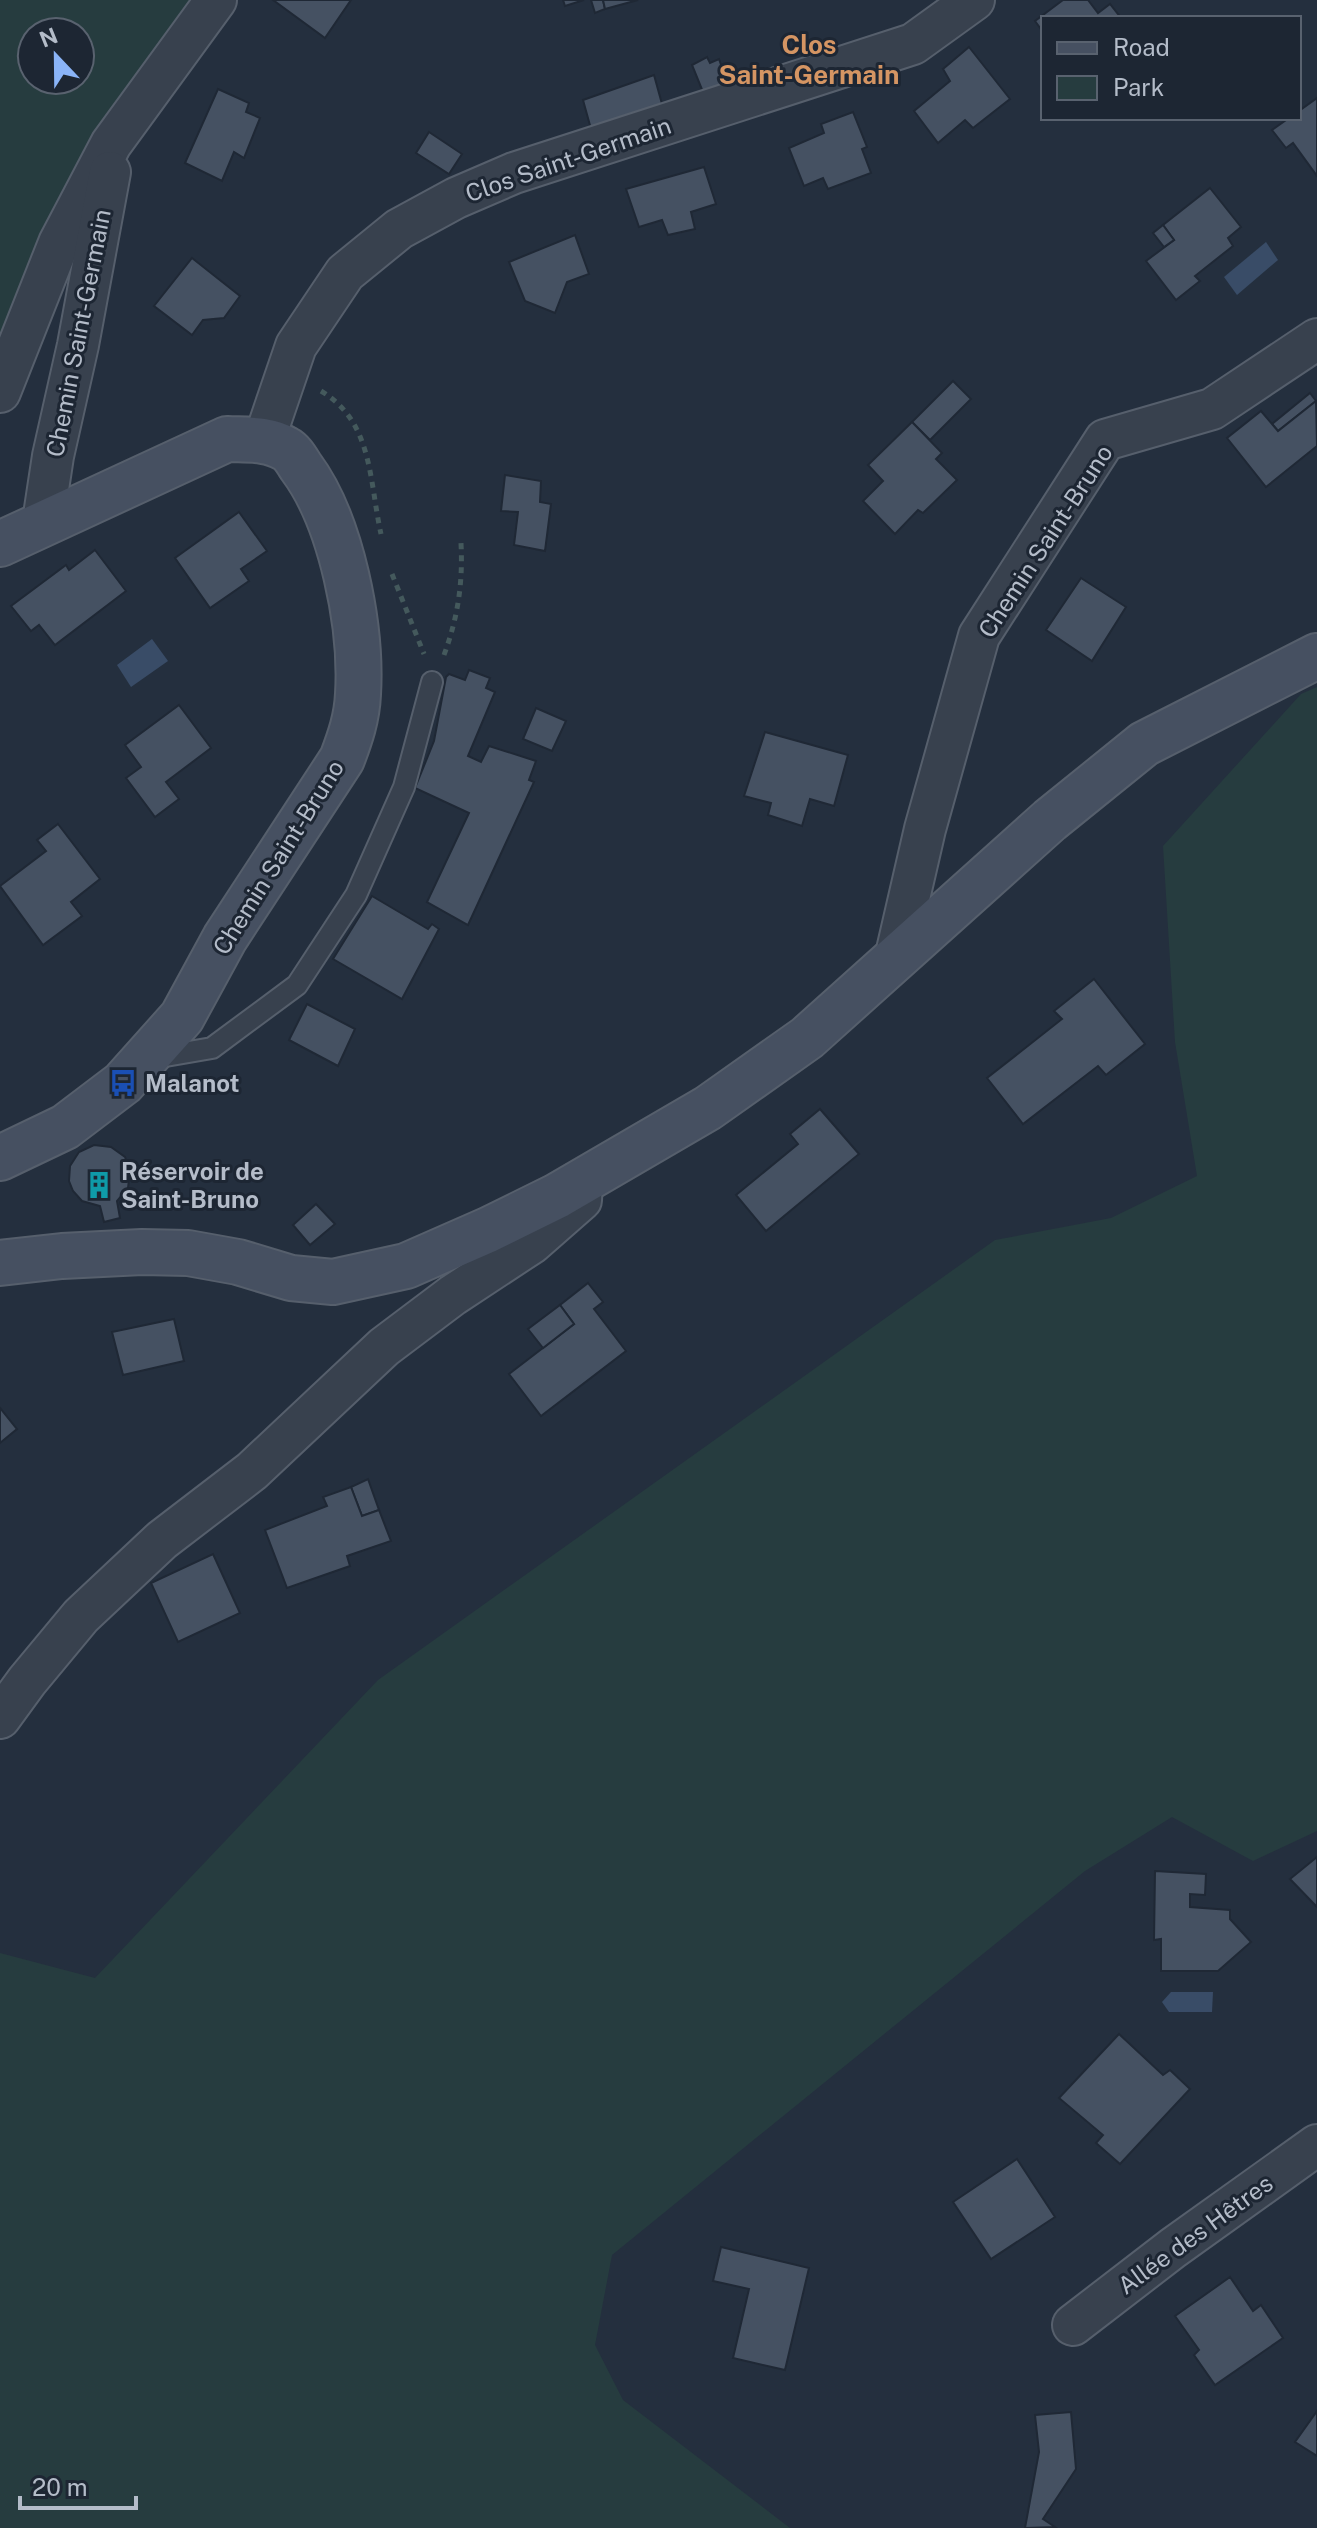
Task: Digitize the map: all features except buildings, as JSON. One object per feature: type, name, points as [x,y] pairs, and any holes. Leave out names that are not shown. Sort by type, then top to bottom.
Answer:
[{"type":"street","name":"Chemin Saint-Germain","points":[[0,392],[59,243],[111,144],[216,0]]},
{"type":"street","name":"Clos Saint-Germain","points":[[264,440],[296,346],[345,273],[399,229],[456,198],[514,173],[913,44],[974,0]]},
{"type":"street","name":"Chemin Saint-Germain","points":[[43,522],[53,456],[78,345],[109,177],[111,144]]},
{"type":"street","name":"Chemin Saint-Bruno","points":[[895,959],[925,829],[979,636],[1105,440],[1212,409],[1317,339]]},
{"type":"street","points":[[0,544],[227,439],[264,440]]},
{"type":"street","name":"Chemin Saint-Bruno","points":[[0,1158],[65,1127],[123,1083],[182,1017],[225,938],[342,759],[354,727],[358,693],[356,630],[342,557],[327,512],[308,476],[289,450],[264,440]]},
{"type":"street","points":[[0,1263],[94,1254],[188,1253],[238,1262],[291,1278],[333,1282],[406,1266],[516,1216],[708,1108],[794,1047],[1040,829],[1144,744],[1317,656]]},
{"type":"street","points":[[0,1718],[81,1616],[162,1540],[252,1471],[384,1347],[453,1295],[532,1243],[581,1200],[582,1181]]},
{"type":"street","name":"Allée des Hêtres","points":[[1073,2325],[1173,2248],[1317,2145]]},
{"type":"lane","points":[[142,1060],[212,1048],[297,985],[356,895],[404,787],[432,682]]},
{"type":"path","points":[[432,682],[459,606],[461,543]]},
{"type":"green space","points":[[0,0],[195,0],[88,142],[48,220],[0,349]]},
{"type":"green space","points":[[1317,687],[1317,1831],[1253,1861],[1172,1817],[1085,1871],[612,2255],[595,2345],[623,2400],[790,2528],[0,2528],[0,1953],[95,1978],[378,1680],[995,1240],[1111,1218],[1197,1176],[1175,1042],[1163,846],[1301,694]]},
{"type":"water","points":[[1266,242],[1278,260],[1237,295],[1224,277]]},
{"type":"water","points":[[152,639],[168,661],[131,687],[117,665]]},
{"type":"water","points":[[1171,1992],[1213,1992],[1212,2012],[1169,2012],[1162,2002]]},
{"type":"place","name":"Malanot","points":[[123,1083]]},
{"type":"place","name":"Réservoir de Saint-Bruno","points":[[99,1185]]},
{"type":"district","name":"Clos Saint-Germain","points":[[809,59]]}]
